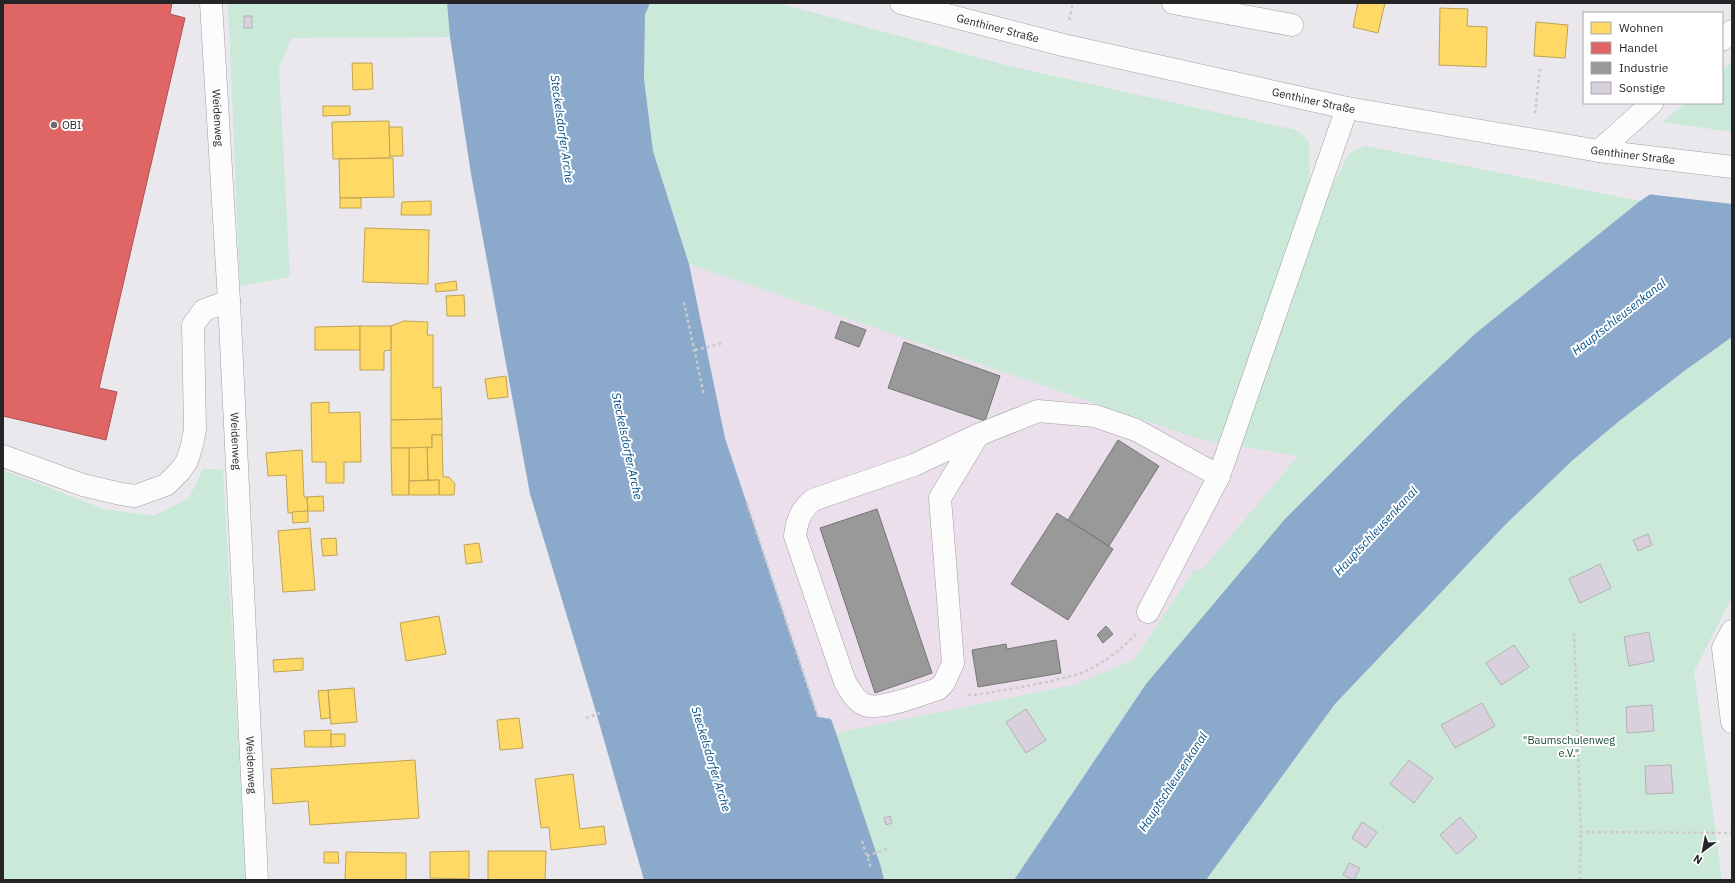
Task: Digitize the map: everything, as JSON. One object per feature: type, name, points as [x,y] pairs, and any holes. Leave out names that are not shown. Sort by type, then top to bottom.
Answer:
[{"type":"street","name":"Weidenweg","points":[[211,3],[229,302],[257,880]]},
{"type":"street","name":"Genthiner Straße","points":[[901,3],[1063,46],[1347,108],[1599,151],[1732,167]]},
{"type":"street","points":[[1173,3],[1292,25]]},
{"type":"street","points":[[1723,39],[1732,31]]},
{"type":"street","points":[[1599,151],[1651,104]]},
{"type":"street","points":[[1148,612],[1219,476],[1347,108]]},
{"type":"street","points":[[3,456],[84,485],[121,494],[134,496],[166,485],[187,461],[195,429],[193,325],[204,310],[229,302]]},
{"type":"street","points":[[978,435],[940,498],[953,663],[944,683],[938,689],[879,708],[865,706],[856,699],[845,682],[796,536],[796,523],[804,508],[813,500],[914,465],[978,435],[1038,411],[1095,416],[1136,430],[1219,476]]},
{"type":"street","points":[[1732,631],[1723,648],[1732,722]]},
{"type":"path","points":[[1072,9],[1073,3]]},
{"type":"path","points":[[1535,111],[1540,70]]},
{"type":"path","points":[[684,302],[704,395]]},
{"type":"path","points":[[695,350],[723,343]]},
{"type":"path","points":[[747,504],[818,717]]},
{"type":"path","points":[[944,683],[968,695],[976,695],[1077,675],[1103,661],[1127,644],[1136,633],[1148,612]]},
{"type":"path","points":[[1574,633],[1581,832],[1580,880]]},
{"type":"path","points":[[586,718],[603,712]]},
{"type":"path","points":[[1581,832],[1732,833]]},
{"type":"path","points":[[862,841],[871,868]]},
{"type":"path","points":[[867,856],[889,848]]},
{"type":"shaded area","points":[[689,264],[1198,439],[1298,456],[1202,570],[1194,570],[1134,660],[1073,685],[836,733],[831,719],[818,717],[725,438]]},
{"type":"green space","points":[[228,3],[447,3],[450,37],[291,38],[279,68],[290,277],[240,286]]},
{"type":"green space","points":[[650,3],[778,3],[1009,66],[1296,130],[1304,136],[1309,143],[1310,189],[1328,195],[1348,155],[1355,150],[1366,146],[1640,201],[1476,333],[1401,403],[1146,685],[1014,880],[884,880],[836,733],[1073,685],[1134,660],[1194,570],[1202,570],[1298,456],[1199,439],[689,264],[653,151],[644,79],[645,15]]},
{"type":"green space","points":[[1732,61],[1732,132],[1662,122],[1684,104],[1723,104],[1723,70]]},
{"type":"green space","name":"\"Baumschulenweg e.V.\"","points":[[1732,337],[1732,597],[1694,672],[1722,880],[1206,880],[1335,704],[1506,524],[1573,460],[1618,422],[1687,369]]},
{"type":"green space","points":[[203,469],[223,469],[246,880],[3,880],[3,470],[104,509],[154,516],[189,498]]},
{"type":"water","name":"Steckelsdorfer Arche","points":[[447,3],[650,3],[645,15],[644,79],[653,151],[689,264],[725,438],[818,717],[831,719],[881,867],[884,880],[644,880],[596,712],[530,494],[471,174],[450,37]]},
{"type":"water","name":"Hauptschleusenkanal","points":[[1732,140],[1732,337],[1687,369],[1618,422],[1573,460],[1506,524],[1335,704],[1206,880],[1014,880],[1146,684],[1285,519],[1401,403],[1476,333],[1640,201]]},
{"type":"pier","points":[[1732,138],[1732,204],[1647,194],[1731,139]]},
{"type":"building: Wohnen","points":[[1358,3],[1385,3],[1378,33],[1353,27]]},
{"type":"building: Wohnen","points":[[1440,8],[1468,9],[1467,26],[1487,27],[1486,67],[1439,65]]},
{"type":"building: Wohnen","points":[[1536,22],[1568,25],[1565,58],[1534,56]]},
{"type":"building: Wohnen","points":[[352,63],[372,63],[373,89],[353,90]]},
{"type":"building: Wohnen","points":[[323,106],[350,106],[350,115],[323,116]]},
{"type":"building: Wohnen","points":[[389,121],[390,158],[333,159],[332,122]]},
{"type":"building: Wohnen","points":[[389,127],[402,127],[403,156],[390,156]]},
{"type":"building: Wohnen","points":[[393,158],[394,197],[340,198],[339,159]]},
{"type":"building: Wohnen","points":[[340,198],[361,198],[361,208],[340,208]]},
{"type":"building: Wohnen","points":[[431,201],[431,215],[401,215],[402,202]]},
{"type":"building: Wohnen","points":[[365,228],[429,230],[428,284],[363,282]]},
{"type":"building: Wohnen","points":[[456,281],[457,290],[436,292],[435,284]]},
{"type":"building: Wohnen","points":[[464,295],[465,316],[447,316],[446,296]]},
{"type":"building: Wohnen","points":[[404,321],[428,322],[427,335],[433,335],[433,388],[441,387],[442,419],[391,420],[391,326]]},
{"type":"building: Wohnen","points":[[360,326],[360,350],[315,350],[315,327]]},
{"type":"building: Wohnen","points":[[360,326],[391,326],[391,350],[384,351],[384,370],[360,370]]},
{"type":"building: Wohnen","points":[[506,376],[508,397],[488,399],[485,379]]},
{"type":"building: Wohnen","points":[[329,402],[329,413],[360,412],[361,462],[344,462],[344,483],[326,483],[326,462],[312,462],[311,403]]},
{"type":"building: Wohnen","points":[[442,419],[442,435],[432,435],[432,448],[391,448],[391,420]]},
{"type":"building: Wohnen","points":[[432,435],[442,435],[443,477],[449,477],[455,484],[454,495],[439,495],[439,480],[428,480],[427,447],[432,448]]},
{"type":"building: Wohnen","points":[[427,447],[428,480],[409,481],[409,448]]},
{"type":"building: Wohnen","points":[[391,448],[409,448],[409,495],[392,495]]},
{"type":"building: Wohnen","points":[[302,450],[304,497],[307,497],[308,511],[288,513],[286,475],[268,476],[266,453]]},
{"type":"building: Wohnen","points":[[439,480],[439,495],[409,495],[409,481]]},
{"type":"building: Wohnen","points":[[323,496],[324,511],[308,511],[307,497]]},
{"type":"building: Wohnen","points":[[308,511],[308,522],[293,523],[292,512]]},
{"type":"building: Wohnen","points":[[310,528],[315,590],[283,592],[278,531]]},
{"type":"building: Wohnen","points":[[336,538],[337,555],[323,556],[321,539]]},
{"type":"building: Wohnen","points":[[479,543],[482,562],[466,564],[464,545]]},
{"type":"building: Wohnen","points":[[439,616],[446,654],[406,661],[400,623]]},
{"type":"building: Wohnen","points":[[303,658],[303,670],[274,672],[273,660]]},
{"type":"building: Wohnen","points":[[354,688],[357,722],[331,724],[328,690]]},
{"type":"building: Wohnen","points":[[328,690],[330,718],[321,719],[318,691]]},
{"type":"building: Wohnen","points":[[519,718],[523,748],[500,750],[497,720]]},
{"type":"building: Wohnen","points":[[331,730],[331,747],[305,747],[304,731]]},
{"type":"building: Wohnen","points":[[331,734],[345,734],[345,746],[331,747]]},
{"type":"building: Wohnen","points":[[415,760],[419,818],[310,825],[308,801],[273,804],[271,769]]},
{"type":"building: Wohnen","points":[[573,774],[580,829],[604,826],[606,844],[551,850],[549,827],[541,828],[535,779]]},
{"type":"building: Wohnen","points":[[469,851],[469,879],[430,878],[430,852]]},
{"type":"building: Wohnen","points":[[488,851],[546,851],[545,880],[488,880]]},
{"type":"building: Wohnen","points":[[324,852],[338,852],[339,863],[324,863]]},
{"type":"building: Wohnen","points":[[346,852],[406,853],[406,880],[345,880]]},
{"type":"building: Handel","points":[[3,3],[172,3],[170,14],[185,18],[99,388],[117,392],[106,440],[3,416]]},
{"type":"building: Industrie","points":[[841,321],[866,330],[859,347],[835,338]]},
{"type":"building: Industrie","points":[[904,342],[1000,376],[985,421],[888,388]]},
{"type":"building: Industrie","points":[[1118,440],[1159,466],[1109,546],[1068,520]]},
{"type":"building: Industrie","points":[[877,509],[932,673],[875,693],[820,528]]},
{"type":"building: Industrie","points":[[1057,513],[1113,549],[1068,620],[1011,584]]},
{"type":"building: Industrie","points":[[1106,626],[1113,634],[1103,643],[1097,635]]},
{"type":"building: Industrie","points":[[1056,640],[1061,673],[978,687],[972,650],[1006,644],[1007,649]]},
{"type":"building: Sonstige","points":[[244,16],[252,16],[252,28],[244,28]]},
{"type":"building: Sonstige","points":[[1648,534],[1652,545],[1638,551],[1633,540]]},
{"type":"building: Sonstige","points":[[1600,564],[1611,588],[1580,603],[1569,579]]},
{"type":"building: Sonstige","points":[[1649,632],[1654,661],[1629,666],[1624,637]]},
{"type":"building: Sonstige","points":[[1514,645],[1529,667],[1501,685],[1486,663]]},
{"type":"building: Sonstige","points":[[1482,703],[1495,726],[1455,748],[1441,725]]},
{"type":"building: Sonstige","points":[[1652,705],[1654,731],[1627,733],[1626,707]]},
{"type":"building: Sonstige","points":[[1026,709],[1046,740],[1026,753],[1006,722]]},
{"type":"building: Sonstige","points":[[1409,760],[1433,778],[1414,803],[1390,784]]},
{"type":"building: Sonstige","points":[[1671,765],[1673,793],[1646,794],[1645,766]]},
{"type":"building: Sonstige","points":[[890,816],[892,823],[886,825],[884,818]]},
{"type":"building: Sonstige","points":[[1460,817],[1477,837],[1457,854],[1440,835]]},
{"type":"building: Sonstige","points":[[1362,822],[1377,832],[1366,848],[1352,838]]},
{"type":"building: Sonstige","points":[[1349,863],[1360,868],[1354,880],[1343,875]]},
{"type":"place","name":"OBI","points":[[54,125]]}]
